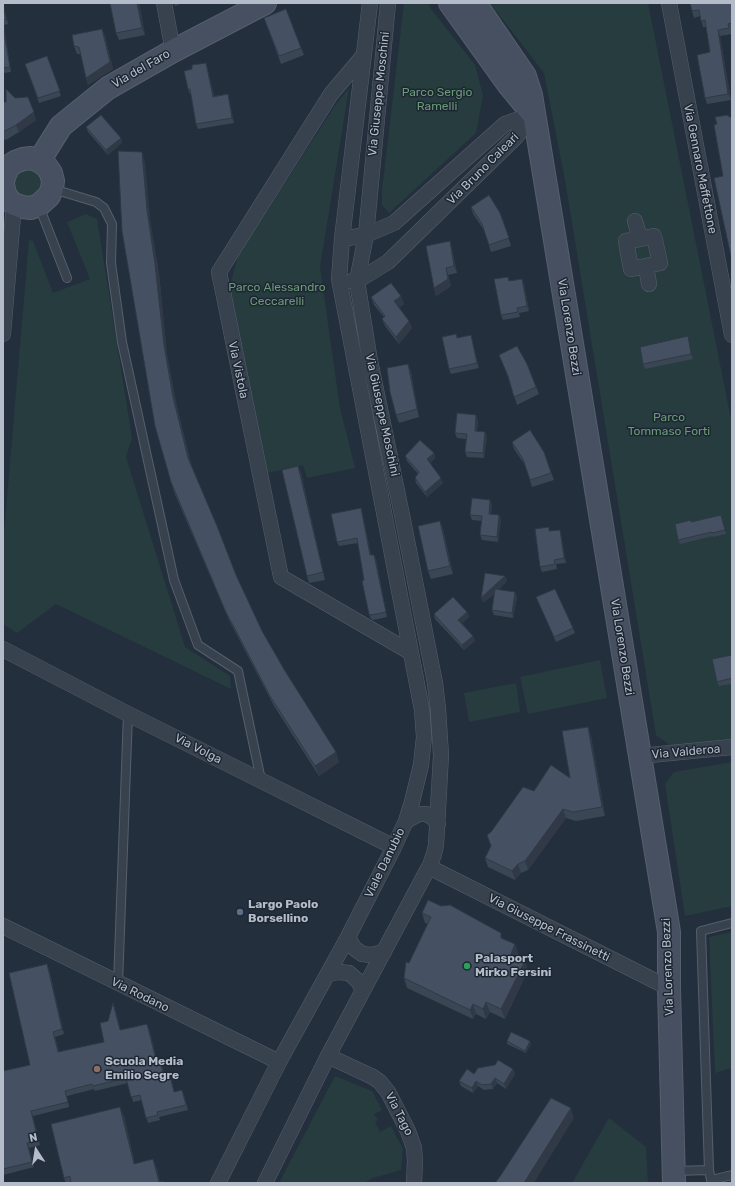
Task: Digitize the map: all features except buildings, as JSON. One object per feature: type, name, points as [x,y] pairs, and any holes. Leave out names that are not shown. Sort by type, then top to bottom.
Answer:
[{"type":"street","points":[[164,3],[173,51]]},
{"type":"street","name":"Via del Faro","points":[[39,161],[61,126],[108,88],[173,51],[265,3]]},
{"type":"street","name":"Via Giuseppe Moschini","points":[[370,3],[342,239],[339,278],[423,720],[424,745],[417,784],[406,821]]},
{"type":"street","name":"Via Giuseppe Moschini","points":[[388,3],[366,235],[357,282],[370,361],[435,683],[441,754],[438,824]]},
{"type":"street","points":[[450,3],[508,84],[533,114]]},
{"type":"street","name":"Via Lorenzo Bezzi","points":[[474,3],[525,76],[531,95],[669,932],[674,1177]]},
{"type":"street","name":"Via Gennaro Maffettone","points":[[669,3],[732,335]]},
{"type":"street","name":"Via Vistola","points":[[364,55],[331,94],[218,272],[281,577],[410,652]]},
{"type":"street","name":"Via Bruno Caleari","points":[[342,239],[366,235],[394,223],[505,124],[533,114]]},
{"type":"street","name":"Via Bruno Caleari","points":[[357,282],[388,262],[516,138],[533,114]]},
{"type":"street","points":[[31,158],[39,161],[51,172],[53,181],[45,197],[31,208],[14,204],[5,194],[3,177],[8,167],[23,159],[31,158]]},
{"type":"street","points":[[3,334],[14,204]]},
{"type":"street","points":[[635,221],[640,239],[626,242],[631,269],[646,266],[650,284]]},
{"type":"street","points":[[339,278],[357,282]]},
{"type":"street","name":"Via Volga","points":[[3,649],[128,714],[394,847]]},
{"type":"street","name":"Via Valderoa","points":[[640,756],[732,747]]},
{"type":"street","name":"Viale Danubio","points":[[218,1183],[278,1062],[348,937],[406,821],[419,814],[426,814],[432,817],[438,824]]},
{"type":"street","points":[[265,1183],[328,1056],[429,867],[434,854],[438,824]]},
{"type":"street","name":"Via Giuseppe Frassinetti","points":[[429,867],[669,988]]},
{"type":"street","name":"Via Rodano","points":[[3,926],[278,1062]]},
{"type":"street","points":[[348,937],[354,948],[362,954],[371,955],[384,952]]},
{"type":"street","points":[[328,974],[338,972],[349,973],[358,980],[363,990]]},
{"type":"street","name":"Via Tago","points":[[328,1056],[373,1077],[380,1082],[388,1092],[408,1131],[414,1148],[414,1183]]},
{"type":"lane","points":[[67,278],[45,197],[96,202],[104,208],[112,224],[111,263],[122,342],[174,580],[198,645],[238,670],[261,781]]},
{"type":"lane","points":[[118,984],[128,714]]},
{"type":"lane","points":[[732,924],[701,930],[709,1170],[711,1180],[732,1175]]},
{"type":"lane","points":[[674,1177],[709,1170]]},
{"type":"green space","name":"Parco Sergio Ramelli","points":[[404,3],[428,3],[431,9],[475,65],[483,96],[476,133],[389,213],[382,205],[382,190]]},
{"type":"green space","name":"Parco Tommaso Forti","points":[[490,3],[648,3],[732,424],[732,739],[671,746],[656,735],[565,180],[544,73]]},
{"type":"green space","name":"Parco Alessandro Ceccarelli","points":[[349,88],[320,267],[340,408],[355,468],[307,478],[303,465],[267,473],[229,290],[238,256],[336,104]]},
{"type":"green space","points":[[35,168],[45,182],[38,197],[17,196],[12,177],[19,169]]},
{"type":"green space","points":[[86,214],[97,219],[132,438],[126,457],[185,647],[230,676],[231,689],[56,604],[17,633],[3,624],[3,545],[29,240],[33,241],[53,293],[90,279],[67,222]]},
{"type":"green space","points":[[600,660],[607,698],[528,714],[520,677]]},
{"type":"green space","points":[[516,683],[520,712],[469,722],[464,693]]},
{"type":"green space","points":[[732,762],[732,906],[685,916],[665,784],[674,772]]},
{"type":"green space","points":[[732,932],[732,1068],[715,1073],[709,937]]},
{"type":"green space","points":[[335,1076],[372,1091],[382,1110],[374,1114],[378,1120],[375,1122],[380,1132],[391,1126],[403,1149],[401,1170],[373,1178],[364,1183],[279,1183]]},
{"type":"green space","points":[[609,1118],[646,1147],[648,1183],[572,1183]]},
{"type":"place","name":"Largo Paolo Borsellino","points":[[240,912]]},
{"type":"place","name":"Palasport Mirko Fersini","points":[[467,966]]},
{"type":"place","name":"Scuola Media Emilio Segre","points":[[97,1069]]}]
